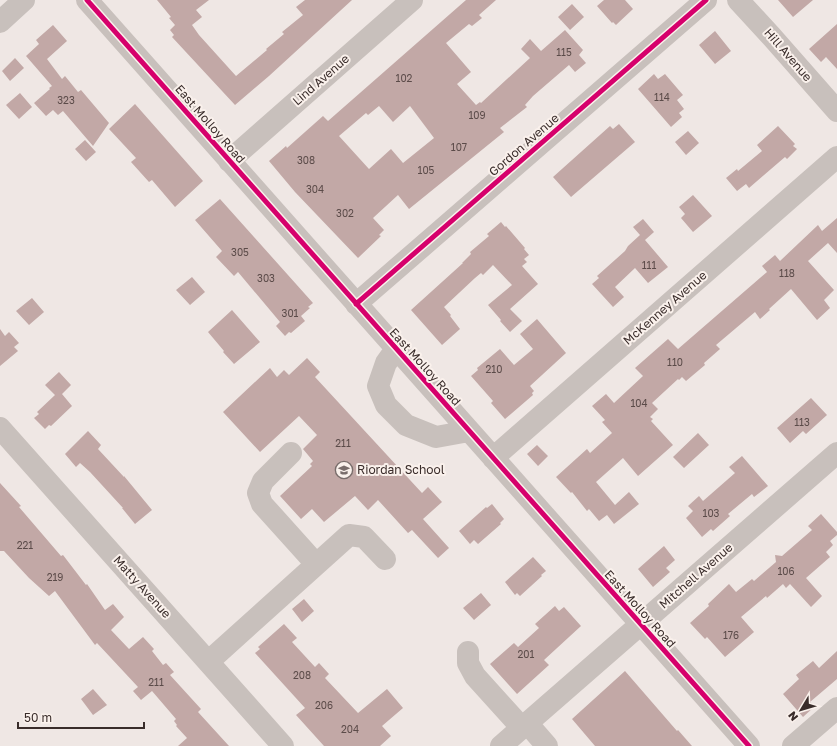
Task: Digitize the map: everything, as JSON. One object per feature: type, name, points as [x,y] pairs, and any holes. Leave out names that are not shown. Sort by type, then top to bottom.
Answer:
[{"type":"street","points":[[0,22],[24,0]]},
{"type":"street","name":"East Molloy Road","points":[[87,0],[749,746]]},
{"type":"street","name":"Lind Avenue","points":[[229,161],[412,0]]},
{"type":"street","name":"Gordon Avenue","points":[[356,304],[706,0]]},
{"type":"street","name":"Hill Avenue","points":[[738,0],[837,111]]},
{"type":"street","name":"McKenney Avenue","points":[[493,458],[837,157]]},
{"type":"street","points":[[396,349],[386,363],[378,386],[386,405],[406,425],[436,437],[469,431]]},
{"type":"street","name":"Matty Avenue","points":[[0,428],[283,746]]},
{"type":"street","points":[[291,453],[263,481],[258,493],[262,504],[316,564]]},
{"type":"street","name":"Mitchell Avenue","points":[[501,746],[837,453]]},
{"type":"street","points":[[208,662],[349,535],[364,537],[385,559]]},
{"type":"street","points":[[468,652],[468,663],[476,676],[524,726],[547,746]]},
{"type":"street","points":[[793,746],[837,708]]},
{"type":"building","points":[[157,0],[209,0],[196,10],[202,17],[192,25],[199,35],[236,76],[267,50],[266,49],[284,34],[282,32],[303,15],[296,7],[305,0],[352,0],[235,105],[172,37],[174,35],[170,30],[175,25],[169,18],[171,17]]},
{"type":"building","points":[[466,0],[496,0],[479,15],[482,18],[472,26],[469,24],[446,43],[471,72],[457,84],[476,105],[480,102],[481,103],[530,58],[521,49],[530,39],[541,51],[565,30],[583,50],[579,55],[586,63],[575,72],[569,65],[533,96],[525,105],[527,107],[500,128],[504,132],[409,209],[398,195],[373,218],[384,230],[379,235],[381,236],[358,258],[295,192],[269,161],[286,146],[287,148],[323,116],[328,121]],"holes":[[[379,106],[393,122],[410,106],[434,138],[403,163],[391,149],[369,169],[339,136],[366,113],[368,115]]]},
{"type":"building","points":[[604,0],[625,0],[633,9],[616,25],[613,22],[612,23],[597,6]]},
{"type":"building","points":[[778,0],[813,0],[793,17]]},
{"type":"building","points":[[572,4],[584,17],[570,30],[558,17]]},
{"type":"building","points":[[837,24],[837,69],[826,57],[821,62],[809,49]]},
{"type":"building","points":[[53,25],[67,41],[47,59],[62,79],[65,76],[78,92],[81,90],[109,123],[93,146],[63,111],[58,115],[53,110],[46,116],[34,103],[52,86],[26,56],[39,44],[36,40]]},
{"type":"building","points":[[715,31],[731,51],[715,64],[699,45]]},
{"type":"building","points":[[15,58],[24,68],[10,81],[2,71]]},
{"type":"building","points":[[654,74],[658,79],[665,74],[683,95],[677,100],[684,109],[679,113],[682,117],[671,127],[638,89]]},
{"type":"building","points":[[20,93],[32,107],[19,119],[6,105]]},
{"type":"building","points":[[135,104],[203,181],[175,207],[152,180],[149,182],[131,162],[136,158],[109,129]]},
{"type":"building","points":[[619,124],[635,142],[571,197],[553,177],[610,126],[613,129]]},
{"type":"building","points":[[778,126],[795,144],[793,146],[797,149],[787,159],[785,157],[749,188],[746,184],[737,191],[726,178],[737,169],[738,171],[762,151],[757,145]]},
{"type":"building","points":[[688,131],[699,143],[686,155],[675,142]]},
{"type":"building","points":[[85,140],[96,152],[86,161],[75,149]]},
{"type":"building","points":[[693,195],[712,216],[693,232],[681,218],[685,214],[679,207]]},
{"type":"building","points":[[220,199],[313,303],[301,316],[305,321],[291,333],[289,332],[285,336],[276,326],[280,322],[238,272],[234,276],[216,257],[222,251],[195,220]]},
{"type":"building","points":[[837,218],[837,253],[828,243],[808,261],[834,290],[824,300],[830,308],[817,320],[791,289],[760,319],[755,312],[716,345],[720,349],[704,363],[705,365],[686,381],[682,377],[679,380],[678,379],[652,403],[658,409],[650,417],[653,419],[651,421],[673,445],[638,476],[623,458],[596,482],[615,505],[629,492],[639,504],[614,524],[607,515],[599,521],[589,509],[587,511],[572,492],[571,493],[556,477],[587,449],[590,453],[612,433],[602,422],[605,420],[592,406],[606,394],[614,403],[643,376],[635,368],[668,339],[678,349],[767,272],[762,266],[775,255],[780,261],[818,225],[822,231]]},
{"type":"building","points":[[643,219],[654,232],[645,240],[668,267],[648,283],[635,268],[615,287],[624,297],[613,307],[592,284],[599,278],[597,276],[625,251],[628,246],[640,235],[633,227]]},
{"type":"building","points":[[501,222],[525,248],[524,249],[529,255],[524,259],[527,262],[522,266],[538,284],[510,309],[522,321],[510,332],[488,305],[512,285],[493,265],[483,275],[481,273],[475,278],[444,307],[460,329],[442,345],[411,310],[463,263],[471,254],[470,252],[489,236],[487,234]]},
{"type":"building","points":[[192,277],[205,292],[190,305],[176,290]]},
{"type":"building","points":[[32,298],[44,312],[29,325],[16,311]]},
{"type":"building","points":[[232,310],[260,342],[234,364],[208,332]]},
{"type":"building","points":[[537,319],[566,353],[530,386],[534,391],[532,393],[533,395],[505,419],[491,403],[493,401],[471,376],[478,370],[477,368],[500,349],[514,365],[533,349],[520,334]]},
{"type":"building","points":[[0,329],[5,336],[9,332],[19,343],[14,347],[18,351],[0,366]]},
{"type":"building","points":[[307,358],[320,372],[315,377],[422,493],[428,487],[442,502],[423,519],[449,548],[438,558],[412,530],[408,533],[378,500],[368,510],[355,496],[324,522],[312,509],[301,519],[280,496],[312,466],[310,464],[313,461],[303,449],[317,435],[299,416],[260,452],[223,412],[270,368],[277,377],[284,370],[289,375]]},
{"type":"building","points":[[59,372],[71,385],[62,394],[72,406],[51,426],[49,425],[45,429],[34,418],[39,414],[37,412],[55,395],[45,385]]},
{"type":"building","points":[[811,398],[827,415],[806,434],[803,431],[790,443],[777,428]]},
{"type":"building","points":[[88,431],[101,445],[98,449],[124,476],[152,510],[135,524],[123,508],[90,472],[80,463],[76,467],[65,454]]},
{"type":"building","points":[[698,433],[709,445],[684,468],[673,457]]},
{"type":"building","points":[[537,445],[548,456],[538,466],[527,454]]},
{"type":"building","points":[[742,456],[768,486],[754,497],[752,494],[728,514],[730,516],[713,531],[711,529],[702,537],[686,518],[693,511],[688,506],[699,496],[703,501],[735,473],[729,467]]},
{"type":"building","points":[[0,483],[21,506],[19,507],[61,556],[63,555],[86,585],[87,584],[105,610],[113,604],[124,617],[111,630],[129,649],[143,637],[154,649],[152,651],[163,665],[166,663],[174,672],[170,675],[201,709],[198,712],[229,746],[178,746],[187,738],[176,726],[177,725],[174,721],[176,719],[152,691],[141,700],[133,691],[138,687],[97,643],[95,645],[55,591],[49,596],[29,578],[4,551],[0,551]]},
{"type":"building","points":[[492,504],[504,519],[500,523],[501,524],[478,544],[474,540],[470,544],[459,531],[486,507],[487,508]]},
{"type":"building","points":[[821,514],[837,532],[837,535],[830,541],[833,545],[826,552],[830,557],[806,578],[822,596],[811,607],[790,584],[786,588],[783,584],[741,617],[754,632],[725,657],[707,637],[705,639],[690,623],[709,606],[708,604],[729,584],[736,592],[752,579],[754,581],[776,562],[775,555],[782,556],[812,530],[808,526]]},
{"type":"building","points":[[664,546],[675,560],[666,568],[670,572],[653,587],[638,569]]},
{"type":"building","points":[[533,557],[546,571],[520,596],[517,593],[515,595],[505,582]]},
{"type":"building","points":[[481,593],[491,605],[474,620],[463,608]]},
{"type":"building","points":[[304,599],[314,611],[302,622],[292,609]]},
{"type":"building","points":[[555,606],[559,611],[564,607],[581,626],[544,660],[549,665],[517,694],[490,664],[514,643],[518,647],[539,628],[535,624]]},
{"type":"building","points":[[284,624],[297,638],[292,642],[315,667],[319,663],[329,674],[325,678],[358,713],[387,689],[403,708],[382,726],[391,736],[380,746],[324,746],[296,715],[305,708],[255,653],[260,649],[258,647]]},
{"type":"building","points":[[837,651],[837,679],[810,702],[814,707],[803,717],[783,694],[799,679],[796,675],[813,661],[819,668]]},
{"type":"building","points":[[625,671],[692,746],[595,746],[572,719]]},
{"type":"building","points":[[93,689],[107,705],[93,715],[81,699]]},
{"type":"cycle path","points":[[87,0],[749,746]]},
{"type":"cycle path","points":[[356,304],[706,0]]},
{"type":"place","name":"Riordan School","points":[[344,470]]}]
